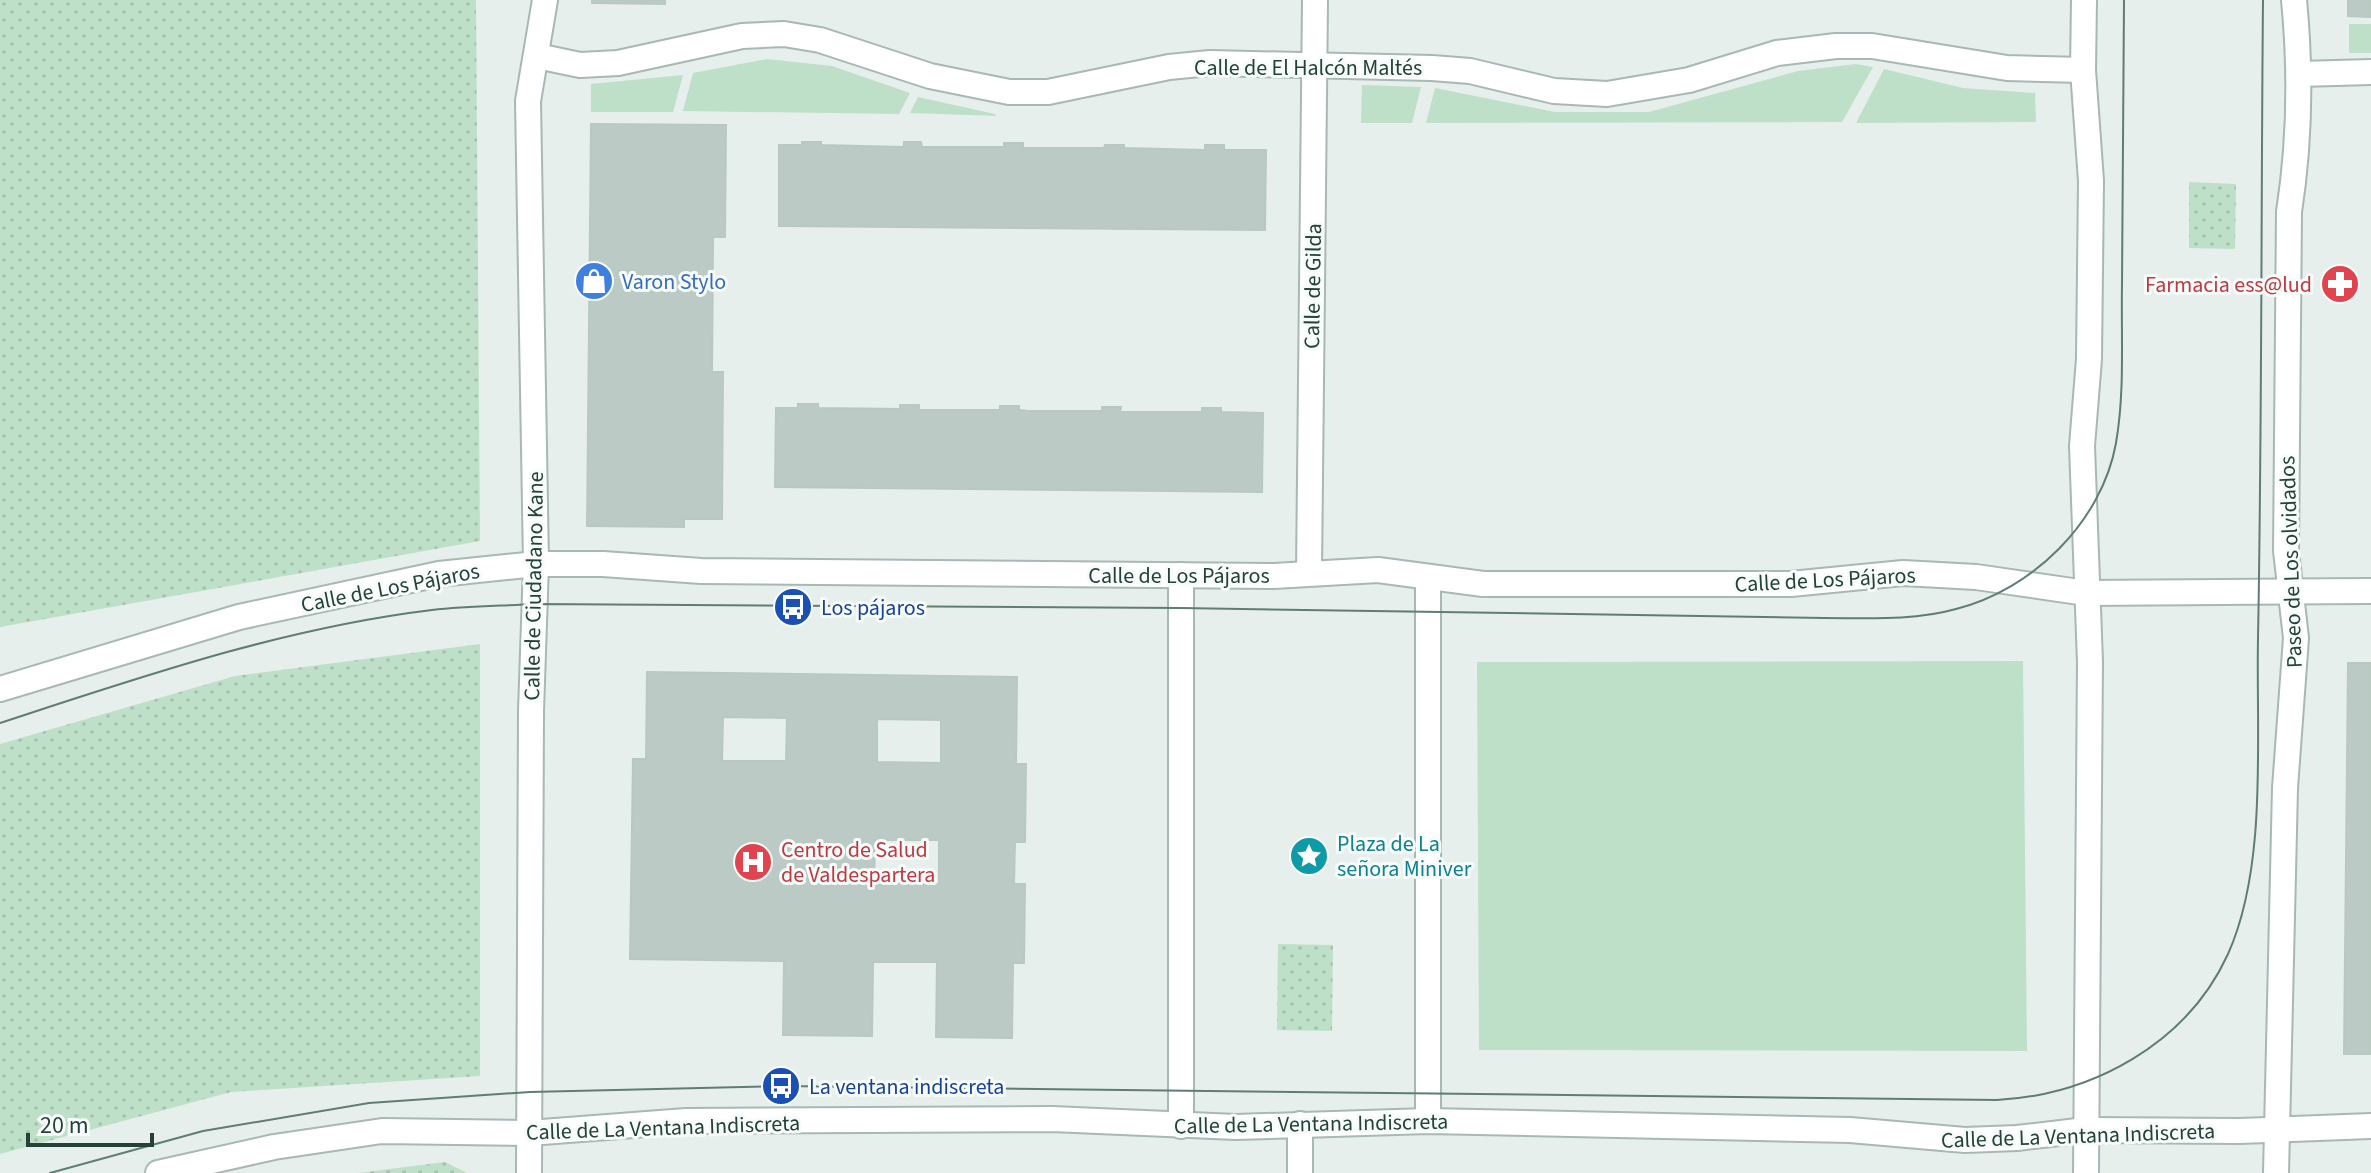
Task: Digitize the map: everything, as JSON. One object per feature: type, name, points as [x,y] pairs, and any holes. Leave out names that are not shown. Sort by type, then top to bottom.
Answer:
[{"type":"street","name":"Calle de Ciudadano Kane","points":[[529,1173],[531,711],[536,564],[528,101],[545,0]]},
{"type":"street","name":"Calle de Gilda","points":[[1309,573],[1315,0]]},
{"type":"street","points":[[2084,0],[2083,70],[2091,181],[2089,359],[2082,446],[2090,677],[2086,1173]]},
{"type":"street","name":"Paseo de Los olvidados","points":[[2276,1173],[2285,788],[2296,638],[2286,551],[2289,212],[2296,167],[2300,74],[2294,0]]},
{"type":"street","name":"Calle de El Halcón Maltés","points":[[537,56],[580,65],[618,63],[742,36],[784,34],[820,40],[959,84],[1009,92],[1048,92],[1169,67],[1210,63],[1432,68],[1470,71],[1554,91],[1607,94],[1689,80],[1777,53],[1836,46],[1872,46],[2007,68],[2083,70]]},
{"type":"street","points":[[2300,74],[2371,72]]},
{"type":"street","name":"Calle de Los Pájaros","points":[[0,689],[239,617],[439,574],[536,564],[603,564],[701,571],[1181,575],[1378,570],[1462,584],[1768,585],[1903,573],[1976,577],[2086,593],[2371,591]]},
{"type":"street","points":[[1181,575],[1181,1126]]},
{"type":"street","points":[[1428,578],[1428,1121]]},
{"type":"street","name":"Calle de La Ventana Indiscreta","points":[[158,1173],[274,1147],[382,1131],[529,1133],[686,1121],[1052,1119],[1181,1126],[1428,1121],[1850,1130],[1965,1140],[2086,1130],[2276,1130],[2371,1126]]},
{"type":"street","points":[[1300,1124],[1300,1173]]},
{"type":"green space","points":[[0,0],[476,0],[480,541],[0,627]]},
{"type":"green space","points":[[2349,24],[2371,24],[2371,53],[2349,53]]},
{"type":"green space","points":[[767,59],[832,66],[910,93],[899,114],[683,111],[693,73]]},
{"type":"green space","points":[[1856,64],[1873,67],[1842,122],[1426,123],[1435,88],[1555,112],[1649,112],[1798,71]]},
{"type":"green space","points":[[1884,69],[1963,88],[2035,93],[2036,122],[1856,123]]},
{"type":"green space","points":[[683,75],[673,112],[591,112],[591,84]]},
{"type":"green space","points":[[1362,85],[1421,87],[1412,123],[1361,123]]},
{"type":"green space","points":[[918,97],[995,114],[996,116],[910,113]]},
{"type":"green space","points":[[2189,182],[2236,184],[2235,249],[2189,248]]},
{"type":"green space","points":[[480,644],[480,1076],[231,1092],[0,1154],[0,744],[235,676]]},
{"type":"green space","points":[[2023,661],[2027,1051],[1479,1050],[1477,662]]},
{"type":"green space","points":[[1278,944],[1333,945],[1332,1031],[1277,1030]]},
{"type":"green space","points":[[445,1162],[467,1173],[358,1173]]},
{"type":"building","points":[[592,0],[665,0],[665,4],[592,3]]},
{"type":"building","points":[[2348,0],[2371,0],[2371,17],[2348,16]]},
{"type":"building","points":[[591,124],[726,125],[725,237],[713,237],[712,372],[723,372],[722,519],[684,519],[684,527],[587,526]]},
{"type":"building","points":[[802,142],[904,147],[904,142],[921,142],[922,147],[1004,147],[1004,143],[1023,143],[1023,148],[1104,148],[1105,145],[1124,145],[1124,148],[1205,150],[1205,145],[1224,145],[1224,150],[1266,150],[1265,230],[779,226],[779,145],[802,145]]},
{"type":"building","points":[[798,404],[818,404],[818,408],[900,409],[900,405],[919,405],[919,410],[1000,410],[1000,406],[1019,406],[1019,410],[1028,411],[1102,411],[1102,407],[1121,407],[1120,412],[1202,412],[1202,408],[1221,408],[1221,412],[1263,413],[1262,492],[775,487],[776,408],[798,408]]},
{"type":"building","points":[[2348,663],[2371,663],[2371,1054],[2344,1054]]},
{"type":"building","name":"Centro de Salud de Valdespartera","points":[[647,672],[1017,677],[1016,764],[1026,764],[1025,842],[1015,842],[1014,884],[1025,884],[1024,963],[1013,963],[1012,1038],[936,1037],[937,962],[873,962],[872,1036],[783,1035],[784,961],[630,959],[633,759],[646,759]],"holes":[[[723,717],[787,718],[786,761],[722,761]],[[877,719],[941,720],[941,763],[877,762]],[[875,840],[939,840],[939,884],[874,883]]]},
{"type":"tram line","points":[[0,723],[159,672],[267,642],[376,618],[458,608],[535,604],[1181,608],[1874,618],[1940,613],[1984,600],[2036,569],[2079,525],[2096,500],[2116,443],[2122,364],[2124,0]]},
{"type":"tram line","points":[[50,1173],[203,1131],[369,1103],[530,1092],[781,1086],[1997,1100],[2067,1088],[2133,1059],[2188,1014],[2210,986],[2228,954],[2241,919],[2255,841],[2263,0]]},
{"type":"place","name":"Varon Stylo","points":[[594,281]]},
{"type":"place","name":"Farmacia ess@lud","points":[[2340,284]]},
{"type":"place","name":"Los pájaros","points":[[793,607]]},
{"type":"place","name":"Plaza de La señora Miniver","points":[[1309,856]]},
{"type":"place","name":"Centro de Salud de Valdespartera","points":[[753,862]]},
{"type":"place","name":"La ventana indiscreta","points":[[781,1086]]}]
